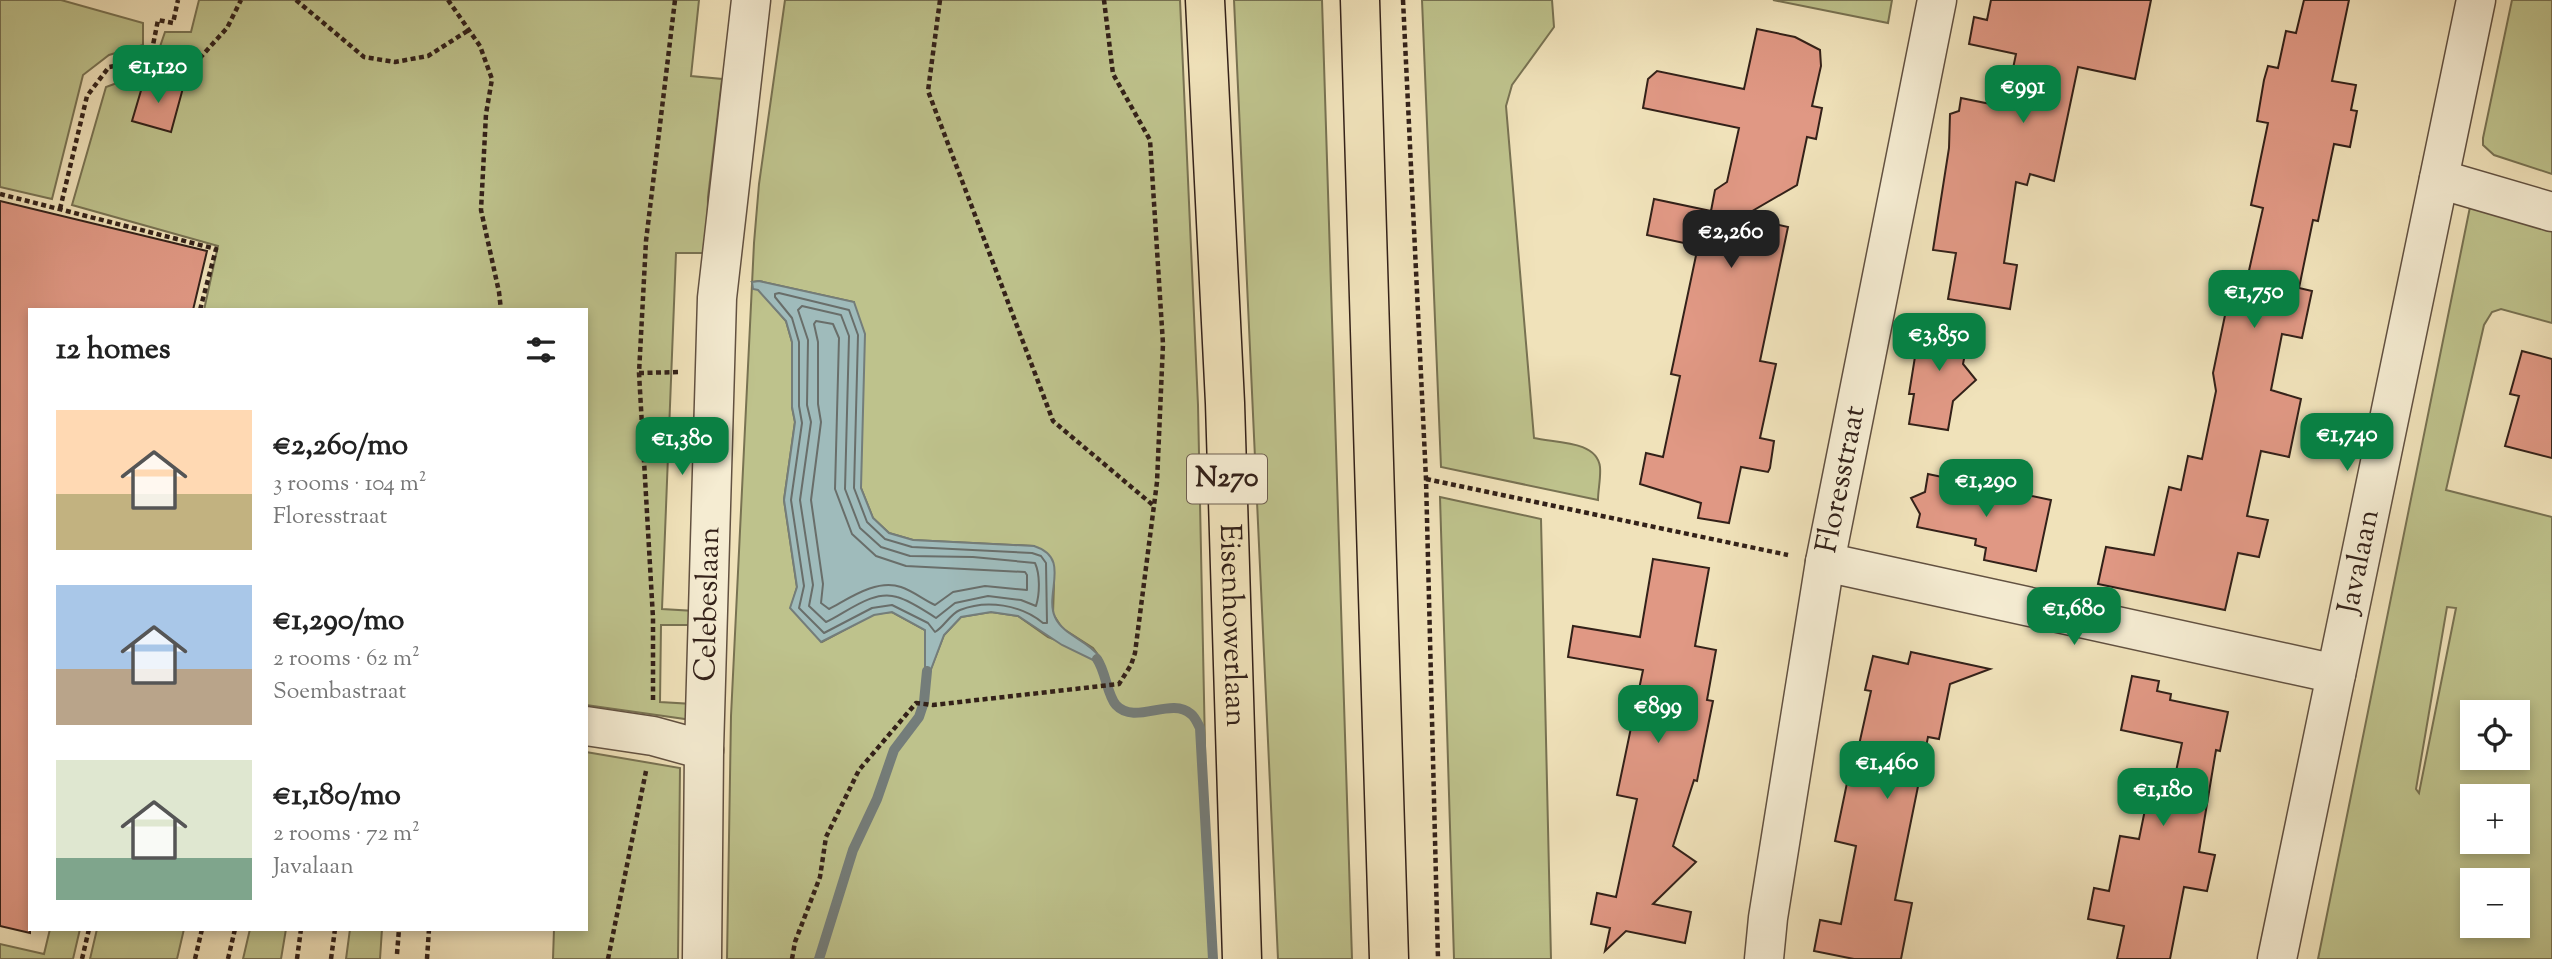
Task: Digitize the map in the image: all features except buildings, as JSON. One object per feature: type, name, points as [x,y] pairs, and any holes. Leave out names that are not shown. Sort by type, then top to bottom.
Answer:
[{"type":"main road","name":"Eisenhowerlaan","points":[[1205,0],[1225,403],[1242,959]]},
{"type":"main road","points":[[1360,0],[1390,959]]},
{"type":"street","name":"Celebeslaan","points":[[702,959],[704,750],[717,298],[751,0]]},
{"type":"street","name":"Floresstraat","points":[[1764,959],[1768,918],[1825,562],[1937,0]]},
{"type":"street","name":"Javalaan","points":[[2277,959],[2476,0]]},
{"type":"street","points":[[2439,178],[2552,212]]},
{"type":"street","points":[[1825,562],[2336,674]]},
{"type":"street","points":[[588,726],[653,736],[704,750]]},
{"type":"path","points":[[150,60],[158,20],[173,23],[178,0]]},
{"type":"path","points":[[60,209],[87,96],[109,67],[150,60],[174,67],[199,60],[227,28],[241,0]]},
{"type":"path","points":[[296,0],[364,57],[395,62],[428,56],[469,30]]},
{"type":"path","points":[[448,0],[480,46],[492,79],[486,114],[481,210],[501,308]]},
{"type":"path","points":[[608,959],[653,736],[653,618],[639,373],[646,241],[675,0]]},
{"type":"path","points":[[940,0],[928,91],[1053,421],[1154,506]]},
{"type":"path","points":[[792,959],[795,943],[820,877],[826,837],[859,770],[916,703],[933,705],[1119,684],[1131,666],[1135,653],[1154,506],[1163,344],[1150,139],[1113,74],[1104,0]]},
{"type":"path","points":[[1402,0],[1426,479],[1438,959]]},
{"type":"path","points":[[0,194],[216,248],[201,308]]},
{"type":"path","points":[[1426,479],[1825,562]]},
{"type":"path","points":[[82,959],[89,931]]},
{"type":"path","points":[[195,959],[202,931]]},
{"type":"path","points":[[228,959],[235,931]]},
{"type":"path","points":[[297,959],[301,931]]},
{"type":"path","points":[[331,959],[335,931]]},
{"type":"path","points":[[397,954],[399,931]]},
{"type":"path","points":[[427,959],[429,931]]},
{"type":"green space","points":[[0,0],[61,0],[143,23],[143,45],[109,55],[83,75],[52,199],[0,187]]},
{"type":"green space","points":[[199,0],[699,0],[691,76],[722,79],[708,197],[707,253],[676,253],[662,609],[695,611],[694,625],[661,625],[660,702],[693,704],[692,720],[588,705],[588,308],[204,308],[218,246],[72,205],[106,87],[152,70],[165,32],[191,32]]},
{"type":"green space","points":[[785,0],[1180,0],[1198,405],[1206,795],[1213,959],[727,959],[731,716],[752,282],[759,184]],"holes":[[[759,281],[854,302],[861,488],[873,518],[889,533],[913,540],[1034,546],[1054,584],[1053,614],[1062,628],[1093,648],[1099,656],[1048,637],[1018,616],[991,612],[961,617],[944,635],[930,671],[925,671],[925,630],[892,612],[874,614],[822,642],[791,608],[797,587],[784,500],[795,422],[792,407],[792,342],[786,321],[752,282]]]},
{"type":"green space","points":[[1234,0],[1322,0],[1352,959],[1278,959]]},
{"type":"green space","points":[[1422,0],[1552,0],[1554,27],[1512,85],[1506,106],[1534,438],[1573,444],[1591,452],[1600,467],[1598,500],[1441,467]]},
{"type":"green space","points":[[1773,0],[1892,0],[1888,23]]},
{"type":"green space","points":[[2512,0],[2552,0],[2552,174],[2494,155],[2483,145]]},
{"type":"green space","points":[[2471,202],[2552,228],[2552,323],[2501,309],[2492,312],[2484,325],[2446,490],[2552,517],[2552,959],[2318,959]],"holes":[[[2447,607],[2456,608],[2419,793],[2416,789]]]},
{"type":"green space","points":[[1440,497],[1541,519],[1551,959],[1454,959]]},
{"type":"green space","points":[[588,752],[680,768],[678,959],[553,959],[554,931],[588,931]]},
{"type":"green space","points":[[50,931],[80,931],[73,959],[0,959],[0,944],[44,954]]},
{"type":"green space","points":[[97,931],[184,931],[177,959],[90,959]]},
{"type":"green space","points":[[250,931],[286,931],[281,959],[243,959]]},
{"type":"green space","points":[[350,931],[382,931],[380,959],[346,959]]},
{"type":"water","points":[[759,281],[854,302],[865,334],[861,488],[873,518],[889,533],[913,540],[1034,546],[1045,552],[1052,559],[1054,567],[1052,608],[1055,617],[1064,628],[1094,650],[1099,656],[1095,661],[1062,645],[1018,616],[991,612],[961,617],[944,635],[930,672],[925,671],[925,630],[892,612],[874,615],[821,642],[790,608],[797,587],[784,500],[795,422],[792,407],[792,342],[786,321],[758,290],[753,289],[752,282]]},
{"type":"waterway","points":[[1097,659],[1113,701],[1124,711],[1133,713],[1183,709],[1192,715],[1200,728],[1213,959]]},
{"type":"waterway","points":[[819,959],[853,850],[877,799],[894,750],[919,717],[924,702],[927,671]]}]
